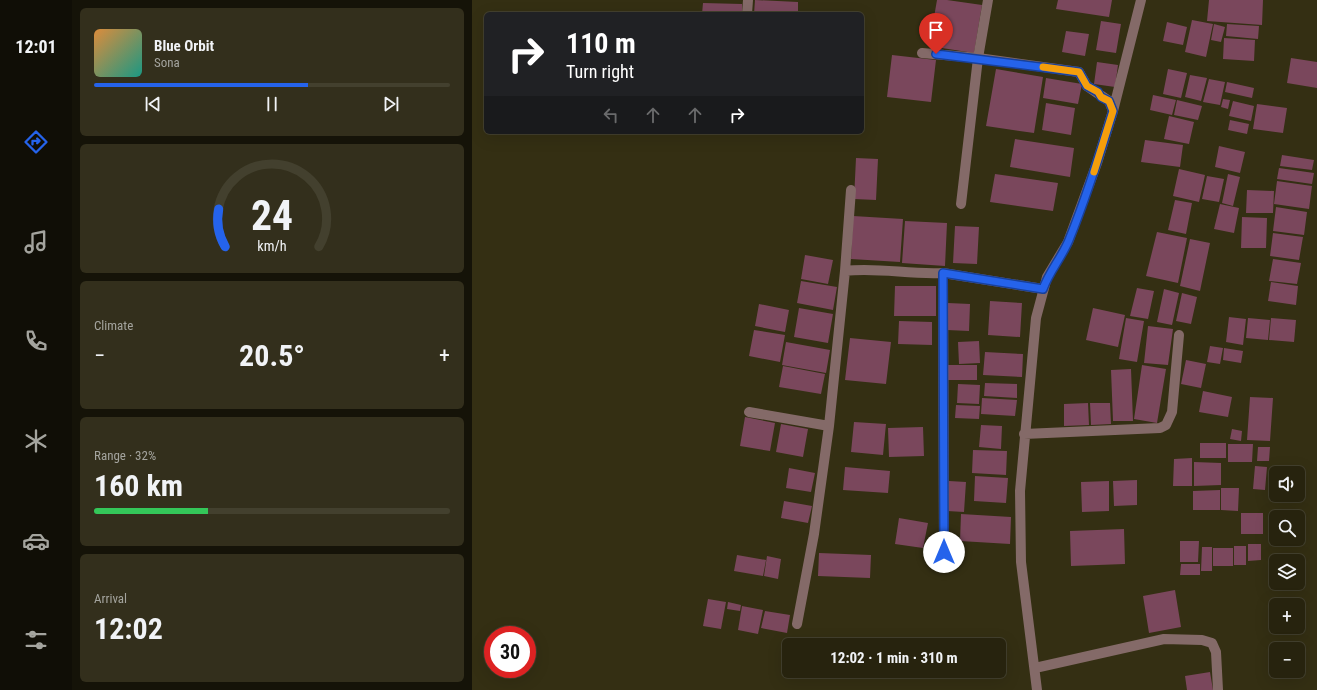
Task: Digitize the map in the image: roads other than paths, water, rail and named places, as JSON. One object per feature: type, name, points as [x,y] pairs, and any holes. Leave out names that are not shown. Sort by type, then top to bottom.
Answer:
[{"type":"street","points":[[747,12],[748,0]]},
{"type":"street","points":[[961,204],[978,58],[988,0]]},
{"type":"street","points":[[1037,690],[1021,562],[1020,491],[1024,434],[1036,318],[1047,277],[1068,242],[1095,170],[1113,111],[1141,0]]},
{"type":"street","points":[[922,52],[1079,72],[1087,86],[1098,92],[1101,97],[1109,101],[1113,111]]},
{"type":"street","points":[[797,624],[814,534],[829,426],[845,271],[851,190]]},
{"type":"street","points":[[845,271],[865,270],[931,274],[943,273],[1043,289]]},
{"type":"street","points":[[943,273],[944,552]]},
{"type":"street","points":[[1024,434],[1160,428],[1166,425],[1172,412],[1179,335]]},
{"type":"street","points":[[749,412],[829,426]]},
{"type":"street","points":[[1034,668],[1164,638],[1202,640],[1212,643],[1216,652],[1218,690]]}]
